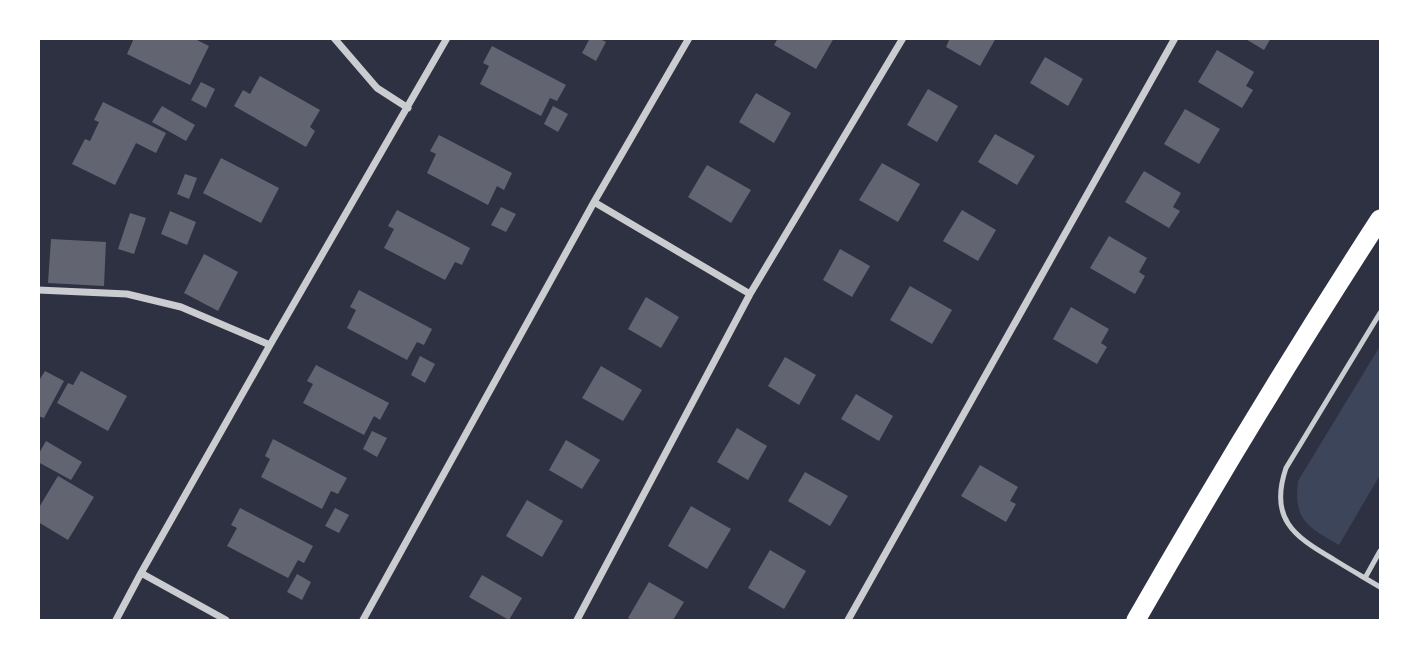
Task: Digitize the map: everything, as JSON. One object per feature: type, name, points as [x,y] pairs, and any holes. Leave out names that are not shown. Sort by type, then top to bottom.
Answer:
[{"type":"highway","points":[[1136,621],[1309,329],[1381,219]]},
{"type":"street","points":[[334,38],[377,88],[408,108]]},
{"type":"street","points":[[117,621],[141,573],[270,345],[447,38]]},
{"type":"street","points":[[363,621],[594,202],[689,38]]},
{"type":"street","points":[[577,621],[750,294],[903,38]]},
{"type":"street","points":[[848,621],[1175,38]]},
{"type":"street","points":[[594,202],[750,294]]},
{"type":"street","points":[[38,290],[127,294],[181,307],[270,345]]},
{"type":"street","points":[[141,573],[226,621]]},
{"type":"lane","points":[[1381,313],[1286,468],[1280,495],[1287,523],[1296,535],[1307,545],[1381,587]]},
{"type":"lane","points":[[1365,578],[1381,551]]},
{"type":"shaded area","points":[[1380,346],[1380,475],[1339,545],[1305,521],[1298,505],[1298,481]]},
{"type":"building","points":[[134,38],[193,38],[209,46],[190,85],[127,54]]},
{"type":"building","points":[[590,38],[606,42],[596,61],[582,53]]},
{"type":"building","points":[[778,38],[834,38],[816,69],[774,45]]},
{"type":"building","points":[[950,38],[996,38],[980,66],[946,47]]},
{"type":"building","points":[[1244,38],[1271,38],[1264,50]]},
{"type":"building","points":[[492,46],[566,85],[557,101],[550,98],[541,116],[480,84],[489,66],[483,63]]},
{"type":"building","points":[[1217,50],[1254,72],[1246,86],[1253,90],[1242,108],[1198,82]]},
{"type":"building","points":[[1045,57],[1083,79],[1068,106],[1030,83]]},
{"type":"building","points":[[260,76],[320,110],[310,127],[315,131],[306,147],[234,106],[243,90],[250,94]]},
{"type":"building","points":[[201,82],[215,89],[206,108],[191,100]]},
{"type":"building","points":[[928,89],[958,106],[937,142],[907,125]]},
{"type":"building","points":[[756,93],[791,113],[774,143],[739,122]]},
{"type":"building","points":[[103,102],[166,133],[156,153],[136,143],[115,185],[72,164],[85,139],[90,141],[99,122],[94,120]]},
{"type":"building","points":[[162,106],[195,125],[186,141],[152,122]]},
{"type":"building","points":[[553,106],[568,114],[558,132],[544,124]]},
{"type":"building","points":[[1185,109],[1220,129],[1199,164],[1164,144]]},
{"type":"building","points":[[995,134],[1035,156],[1017,185],[978,162]]},
{"type":"building","points":[[439,135],[512,173],[504,190],[497,186],[488,205],[427,173],[436,154],[430,151]]},
{"type":"building","points":[[221,158],[279,188],[261,223],[203,193]]},
{"type":"building","points":[[882,163],[920,184],[898,222],[859,200]]},
{"type":"building","points":[[707,165],[751,190],[731,223],[688,197]]},
{"type":"building","points":[[1144,171],[1181,193],[1173,207],[1180,211],[1169,228],[1125,202]]},
{"type":"building","points":[[185,174],[197,178],[189,199],[177,194]]},
{"type":"building","points":[[501,207],[516,214],[506,232],[491,225]]},
{"type":"building","points":[[397,210],[470,248],[462,265],[455,262],[445,280],[384,248],[394,229],[388,226]]},
{"type":"building","points":[[962,210],[996,230],[978,261],[943,241]]},
{"type":"building","points":[[170,211],[196,222],[187,245],[161,234]]},
{"type":"building","points":[[130,213],[146,218],[134,254],[118,249]]},
{"type":"building","points":[[1109,236],[1147,258],[1139,272],[1145,276],[1135,294],[1090,268]]},
{"type":"building","points":[[51,239],[106,242],[104,286],[48,283]]},
{"type":"building","points":[[840,249],[870,266],[852,297],[823,280]]},
{"type":"building","points":[[204,254],[238,272],[218,311],[184,293]]},
{"type":"building","points":[[910,286],[952,310],[932,344],[890,320]]},
{"type":"building","points":[[359,290],[432,329],[424,345],[417,342],[407,360],[347,328],[356,310],[350,307]]},
{"type":"building","points":[[646,297],[679,317],[661,348],[628,329]]},
{"type":"building","points":[[1071,307],[1109,329],[1101,343],[1107,347],[1097,364],[1053,339]]},
{"type":"building","points":[[420,356],[435,364],[425,383],[411,375]]},
{"type":"building","points":[[785,357],[816,375],[799,405],[768,386]]},
{"type":"building","points":[[316,365],[389,403],[380,420],[374,416],[364,435],[303,403],[313,384],[307,381]]},
{"type":"building","points":[[601,366],[642,390],[623,421],[582,398]]},
{"type":"building","points":[[45,371],[64,381],[44,418],[38,416],[38,382]]},
{"type":"building","points":[[81,371],[127,396],[108,431],[57,403],[68,383],[73,385]]},
{"type":"building","points":[[856,394],[893,416],[879,441],[841,419]]},
{"type":"building","points":[[737,428],[767,446],[748,480],[717,462]]},
{"type":"building","points":[[372,431],[387,438],[377,457],[363,449]]},
{"type":"building","points":[[273,439],[347,478],[338,494],[331,491],[322,509],[261,477],[270,459],[265,456]]},
{"type":"building","points":[[566,440],[600,460],[582,489],[549,470]]},
{"type":"building","points":[[46,441],[82,462],[71,480],[38,462],[38,455]]},
{"type":"building","points":[[980,465],[1018,487],[1010,501],[1016,504],[1006,522],[961,496]]},
{"type":"building","points":[[805,472],[848,496],[830,526],[788,501]]},
{"type":"building","points":[[58,476],[94,497],[68,540],[38,522],[38,509]]},
{"type":"building","points":[[527,500],[563,521],[542,557],[506,536]]},
{"type":"building","points":[[691,506],[731,529],[707,569],[668,546]]},
{"type":"building","points":[[240,508],[313,546],[304,563],[298,560],[288,578],[227,546],[237,528],[231,525]]},
{"type":"building","points":[[335,508],[349,515],[339,533],[325,526]]},
{"type":"building","points":[[770,550],[806,571],[784,609],[748,588]]},
{"type":"building","points":[[297,574],[311,582],[302,600],[287,592]]},
{"type":"building","points":[[482,575],[522,598],[509,620],[469,597]]},
{"type":"building","points":[[649,582],[684,602],[673,620],[628,618]]}]
